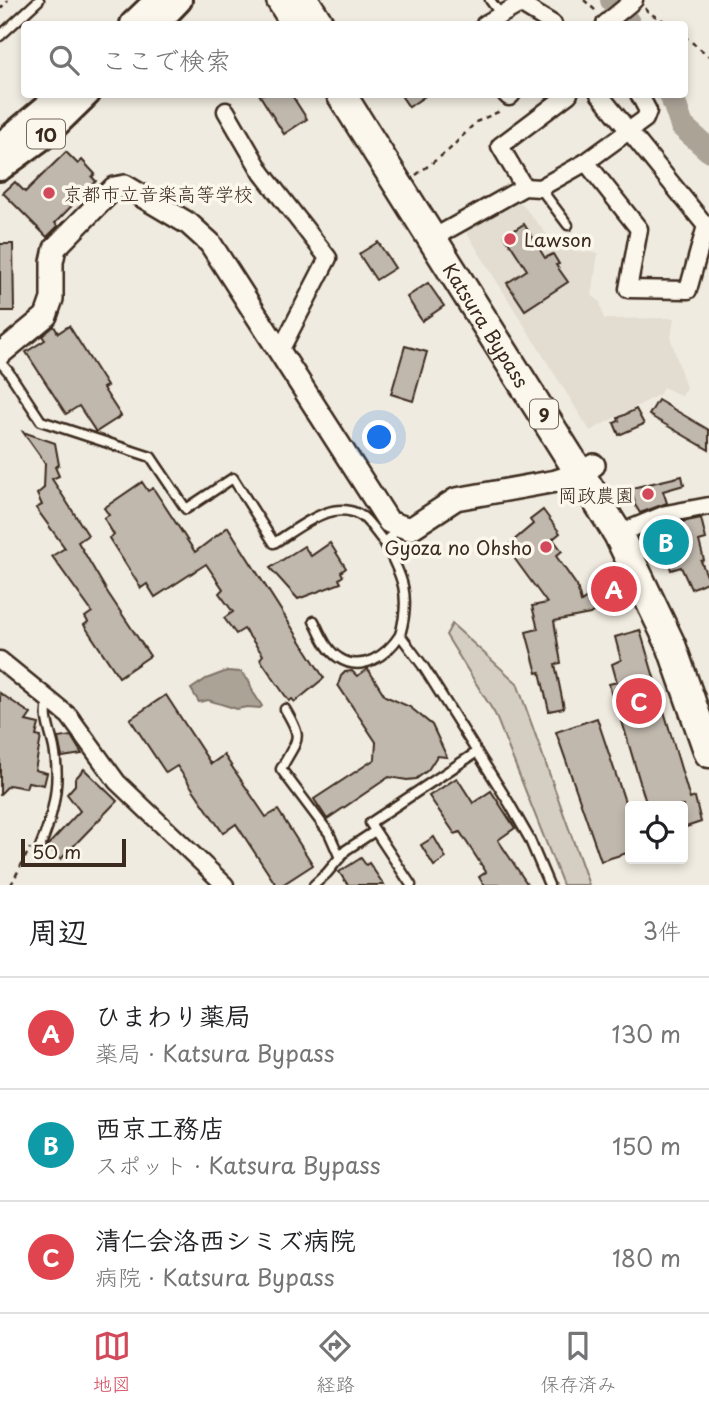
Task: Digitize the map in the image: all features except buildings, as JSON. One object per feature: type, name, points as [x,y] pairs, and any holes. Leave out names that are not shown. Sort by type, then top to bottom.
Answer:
[{"type":"highway","points":[[281,0],[294,21]]},
{"type":"highway","points":[[304,0],[317,21]]},
{"type":"highway","name":"Katsura Bypass","points":[[344,98],[440,234],[625,530],[686,639],[709,702]]},
{"type":"highway","name":"Katsura Bypass","points":[[363,98],[413,178],[440,234]]},
{"type":"highway","name":"Katsura Bypass","points":[[625,530],[671,645],[709,753]]},
{"type":"main road","points":[[136,21],[158,0]]},
{"type":"main road","points":[[159,21],[179,0]]},
{"type":"main road","name":"10","points":[[0,146],[57,98]]},
{"type":"main road","name":"10","points":[[0,167],[44,136],[84,98]]},
{"type":"street","points":[[610,21],[636,3]]},
{"type":"street","points":[[490,21],[520,4],[548,21]]},
{"type":"street","points":[[532,188],[500,146],[564,98]]},
{"type":"street","points":[[586,162],[639,229],[628,289],[688,290],[706,226],[602,98]]},
{"type":"street","points":[[440,234],[586,162],[645,120],[648,111],[641,98]]},
{"type":"street","points":[[226,111],[262,173],[328,258],[279,351]]},
{"type":"street","points":[[0,354],[46,316],[52,299],[52,262],[55,248],[114,188],[125,186],[189,224],[210,243],[389,522],[410,529],[456,499],[556,481],[588,469]]},
{"type":"street","points":[[625,530],[666,514],[709,506]]},
{"type":"street","points":[[0,660],[69,716],[117,782],[219,883]]},
{"type":"lane","points":[[0,36],[39,0]]},
{"type":"lane","points":[[489,0],[501,15]]},
{"type":"lane","points":[[532,188],[568,225]]},
{"type":"lane","points":[[0,362],[41,421],[151,457],[186,509],[233,478],[274,543],[334,509],[353,512],[362,517],[384,542],[406,592],[400,635],[390,648],[374,659],[366,663],[349,662],[331,650],[314,621]]},
{"type":"lane","points":[[384,542],[402,526]]},
{"type":"lane","points":[[400,635],[423,666],[529,838],[549,885]]},
{"type":"lane","points":[[40,846],[54,805],[56,779],[54,749],[45,712],[49,699]]},
{"type":"lane","points":[[285,709],[297,729],[298,737],[281,769],[329,833],[340,858]]},
{"type":"lane","points":[[411,885],[370,823],[477,752]]},
{"type":"lane","points":[[314,885],[346,850],[375,831]]},
{"type":"path","points":[[0,9],[8,0]]},
{"type":"path","points":[[636,3],[664,21]]},
{"type":"path","points":[[688,39],[709,56]]},
{"type":"path","points":[[413,178],[449,150],[476,122],[498,112],[507,98]]},
{"type":"path","points":[[12,885],[31,848],[40,846]]},
{"type":"shaded area","points":[[516,197],[559,249],[598,253],[592,295],[600,302],[604,319],[674,318],[671,339],[686,388],[682,396],[663,387],[660,394],[590,431],[463,227]]},
{"type":"shaded area","points":[[452,624],[517,683],[589,885],[563,885],[495,714],[446,635]]},
{"type":"shaded area","points":[[227,671],[241,672],[249,681],[262,706],[260,708],[237,709],[208,700],[199,702],[191,689],[206,679]]},
{"type":"waterway","points":[[612,0],[627,21]]},
{"type":"waterway","points":[[672,98],[682,126],[709,150]]},
{"type":"place","name":"京都市立音楽高等学校","points":[[49,193]]},
{"type":"place","name":"Lawson","points":[[510,239]]},
{"type":"place","name":"岡政農園","points":[[648,494]]},
{"type":"place","name":"西京工務店","points":[[666,542]]},
{"type":"place","name":"Gyoza no Ohsho","points":[[546,547]]},
{"type":"place","name":"ひまわり薬局","points":[[614,589]]},
{"type":"place","name":"清仁会洛西シミズ病院","points":[[639,701]]}]
